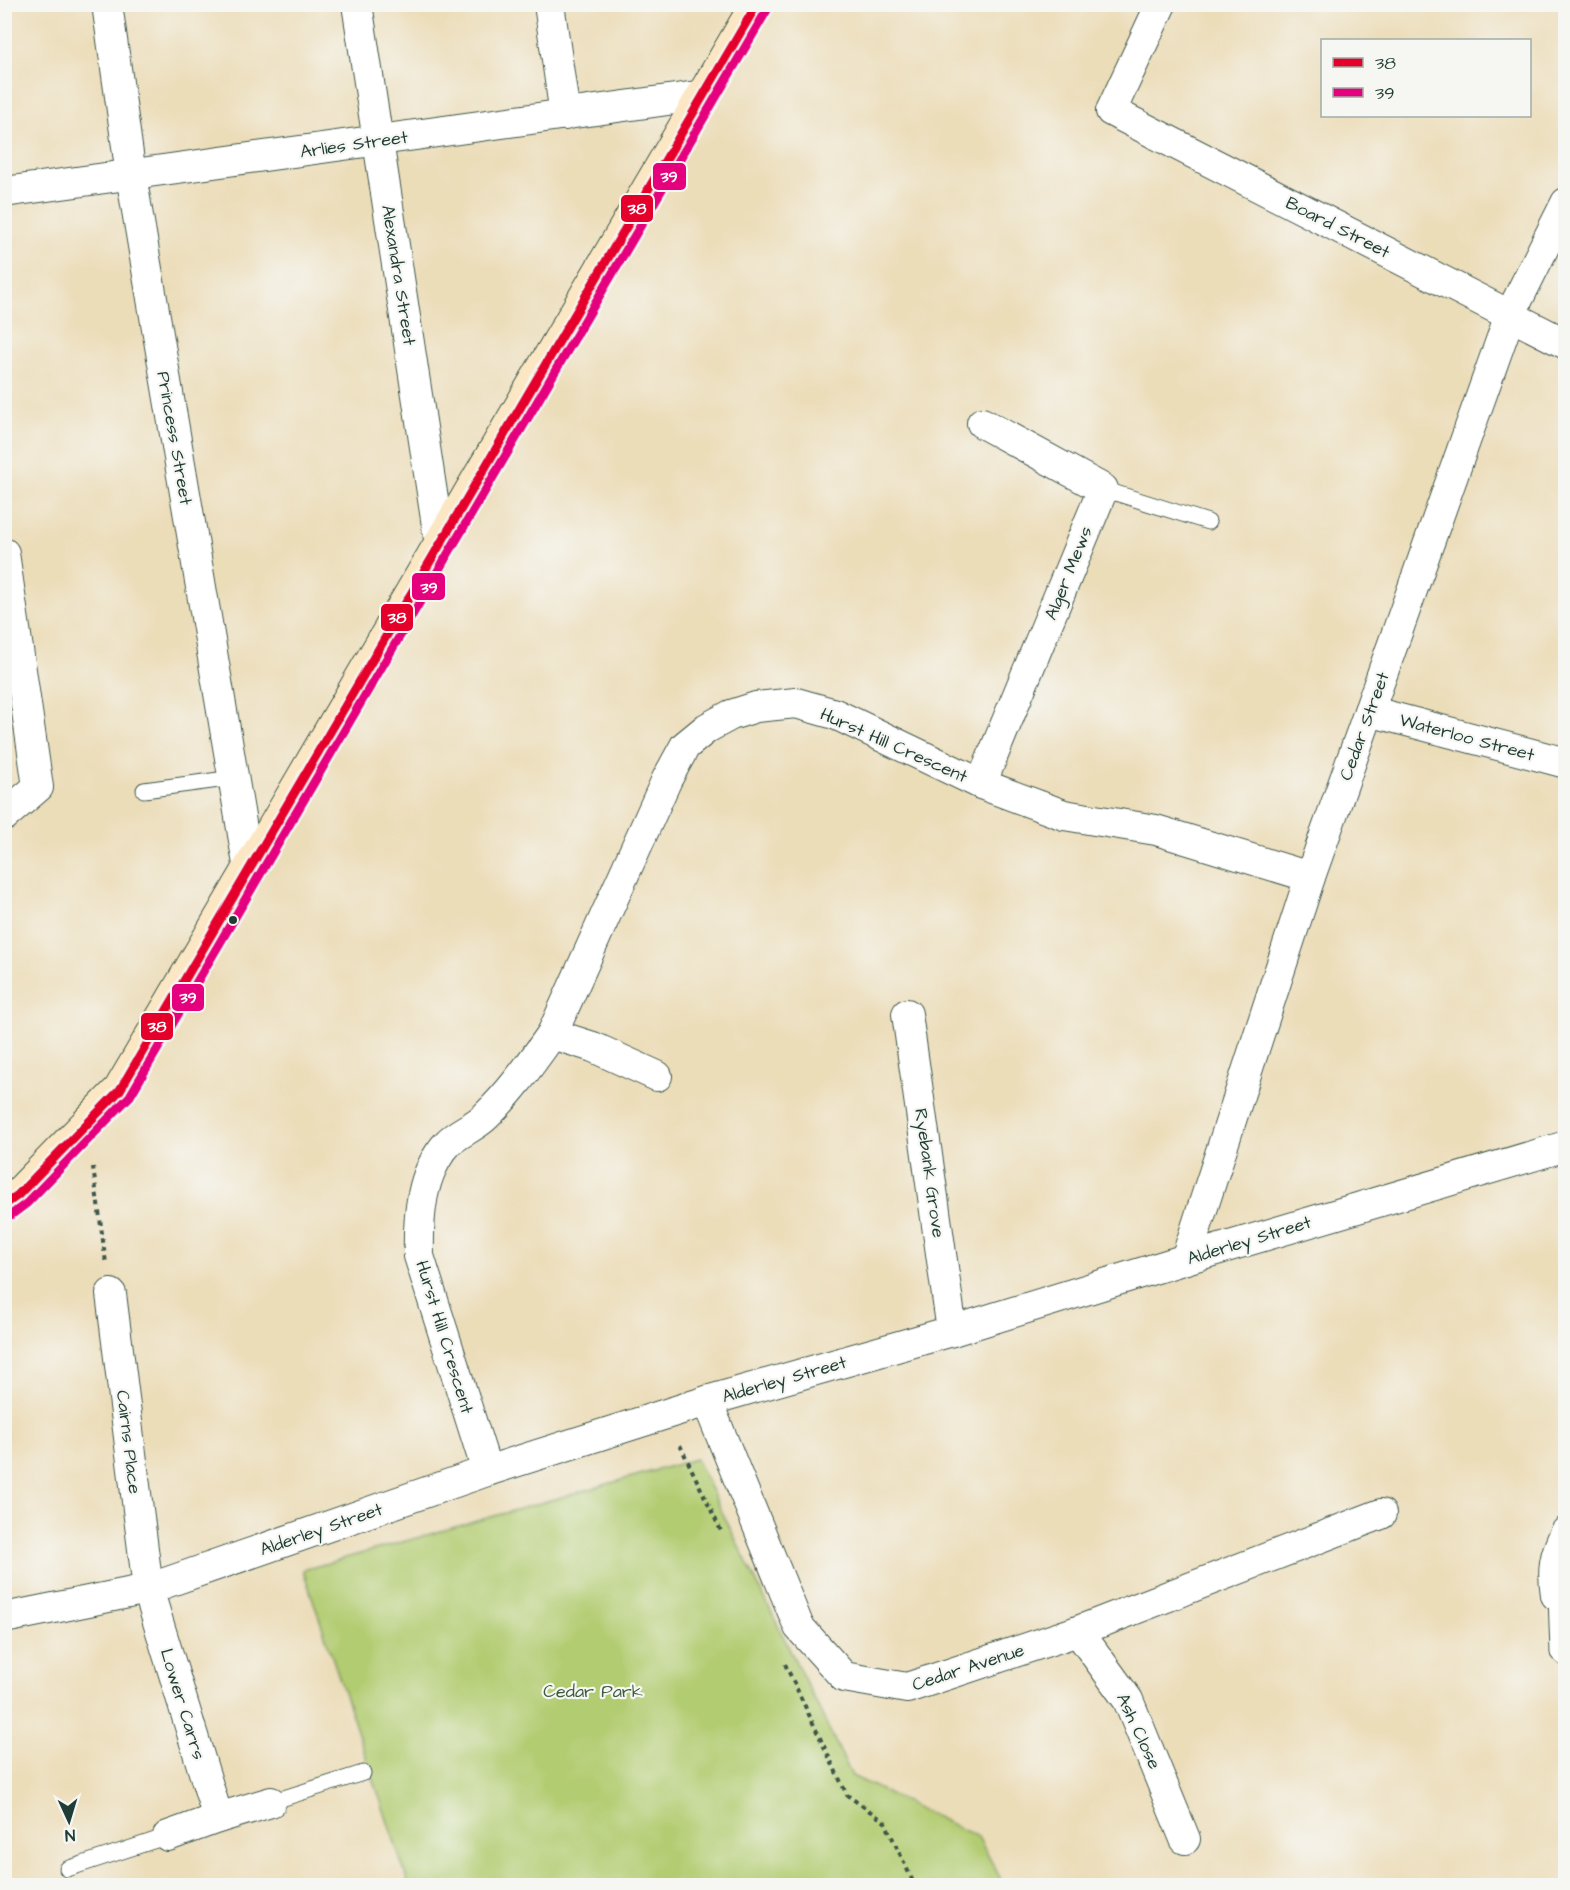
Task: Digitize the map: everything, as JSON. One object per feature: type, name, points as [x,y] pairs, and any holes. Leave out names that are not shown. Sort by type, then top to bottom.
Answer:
[{"type":"main road","points":[[4,1206],[18,1195],[120,1090],[757,4]]},
{"type":"street","name":"Princess Street","points":[[107,4],[131,175],[249,870]]},
{"type":"street","name":"Alexandra Street","points":[[357,4],[440,545]]},
{"type":"street","points":[[549,4],[566,115]]},
{"type":"street","name":"Board Street","points":[[1161,4],[1111,111],[1566,344]]},
{"type":"street","name":"Arlies Street","points":[[4,192],[704,95]]},
{"type":"street","name":"Cedar Street","points":[[1186,1259],[1310,877],[1510,315],[1566,203]]},
{"type":"street","points":[[982,423],[1103,489]]},
{"type":"street","name":"Alger Mews","points":[[981,784],[1103,489]]},
{"type":"street","points":[[4,553],[38,787],[4,816]]},
{"type":"street","name":"Hurst Hill Crescent","points":[[487,1471],[419,1256],[418,1226],[422,1197],[431,1170],[448,1143],[483,1119],[514,1088],[552,1034],[667,779],[685,746],[707,728],[731,715],[756,707],[796,703],[835,714],[981,784],[1064,815],[1156,830],[1310,877]]},
{"type":"street","name":"Waterloo Street","points":[[1370,711],[1566,763]]},
{"type":"street","name":"Ryebank Grove","points":[[907,1014],[952,1331]]},
{"type":"street","points":[[552,1034],[593,1047],[657,1076]]},
{"type":"street","name":"Alderley Street","points":[[4,1618],[148,1589],[487,1471],[707,1401],[952,1331],[1566,1146]]},
{"type":"street","name":"Cairns Place","points":[[111,1294],[148,1589]]},
{"type":"street","name":"Cedar Avenue","points":[[707,1401],[799,1627],[844,1677],[907,1688],[1078,1631],[1381,1514]]},
{"type":"street","points":[[1556,1595],[1552,1571],[1557,1551],[1566,1532]]},
{"type":"street","name":"Lower Carrs","points":[[148,1589],[219,1818]]},
{"type":"street","name":"Ash Close","points":[[1078,1631],[1128,1700],[1185,1839]]},
{"type":"street","points":[[168,1836],[271,1802]]},
{"type":"lane","points":[[1103,489],[1208,522]]},
{"type":"lane","points":[[144,790],[234,778]]},
{"type":"lane","points":[[1556,1595],[1558,1653],[1566,1659]]},
{"type":"lane","points":[[271,1802],[363,1773]]},
{"type":"lane","points":[[68,1869],[168,1836]]},
{"type":"path","points":[[87,1125],[111,1294]]},
{"type":"path","points":[[885,1822],[915,1886]]},
{"type":"green space","name":"Cedar Park","points":[[696,1459],[852,1776],[978,1837],[1004,1885],[409,1885],[303,1570]]},
{"type":"transit line","name":"38","points":[[4,1205],[18,1195],[120,1090],[757,4]]},
{"type":"transit line","name":"39","points":[[11,1215],[27,1203],[130,1096],[767,10]]}]
